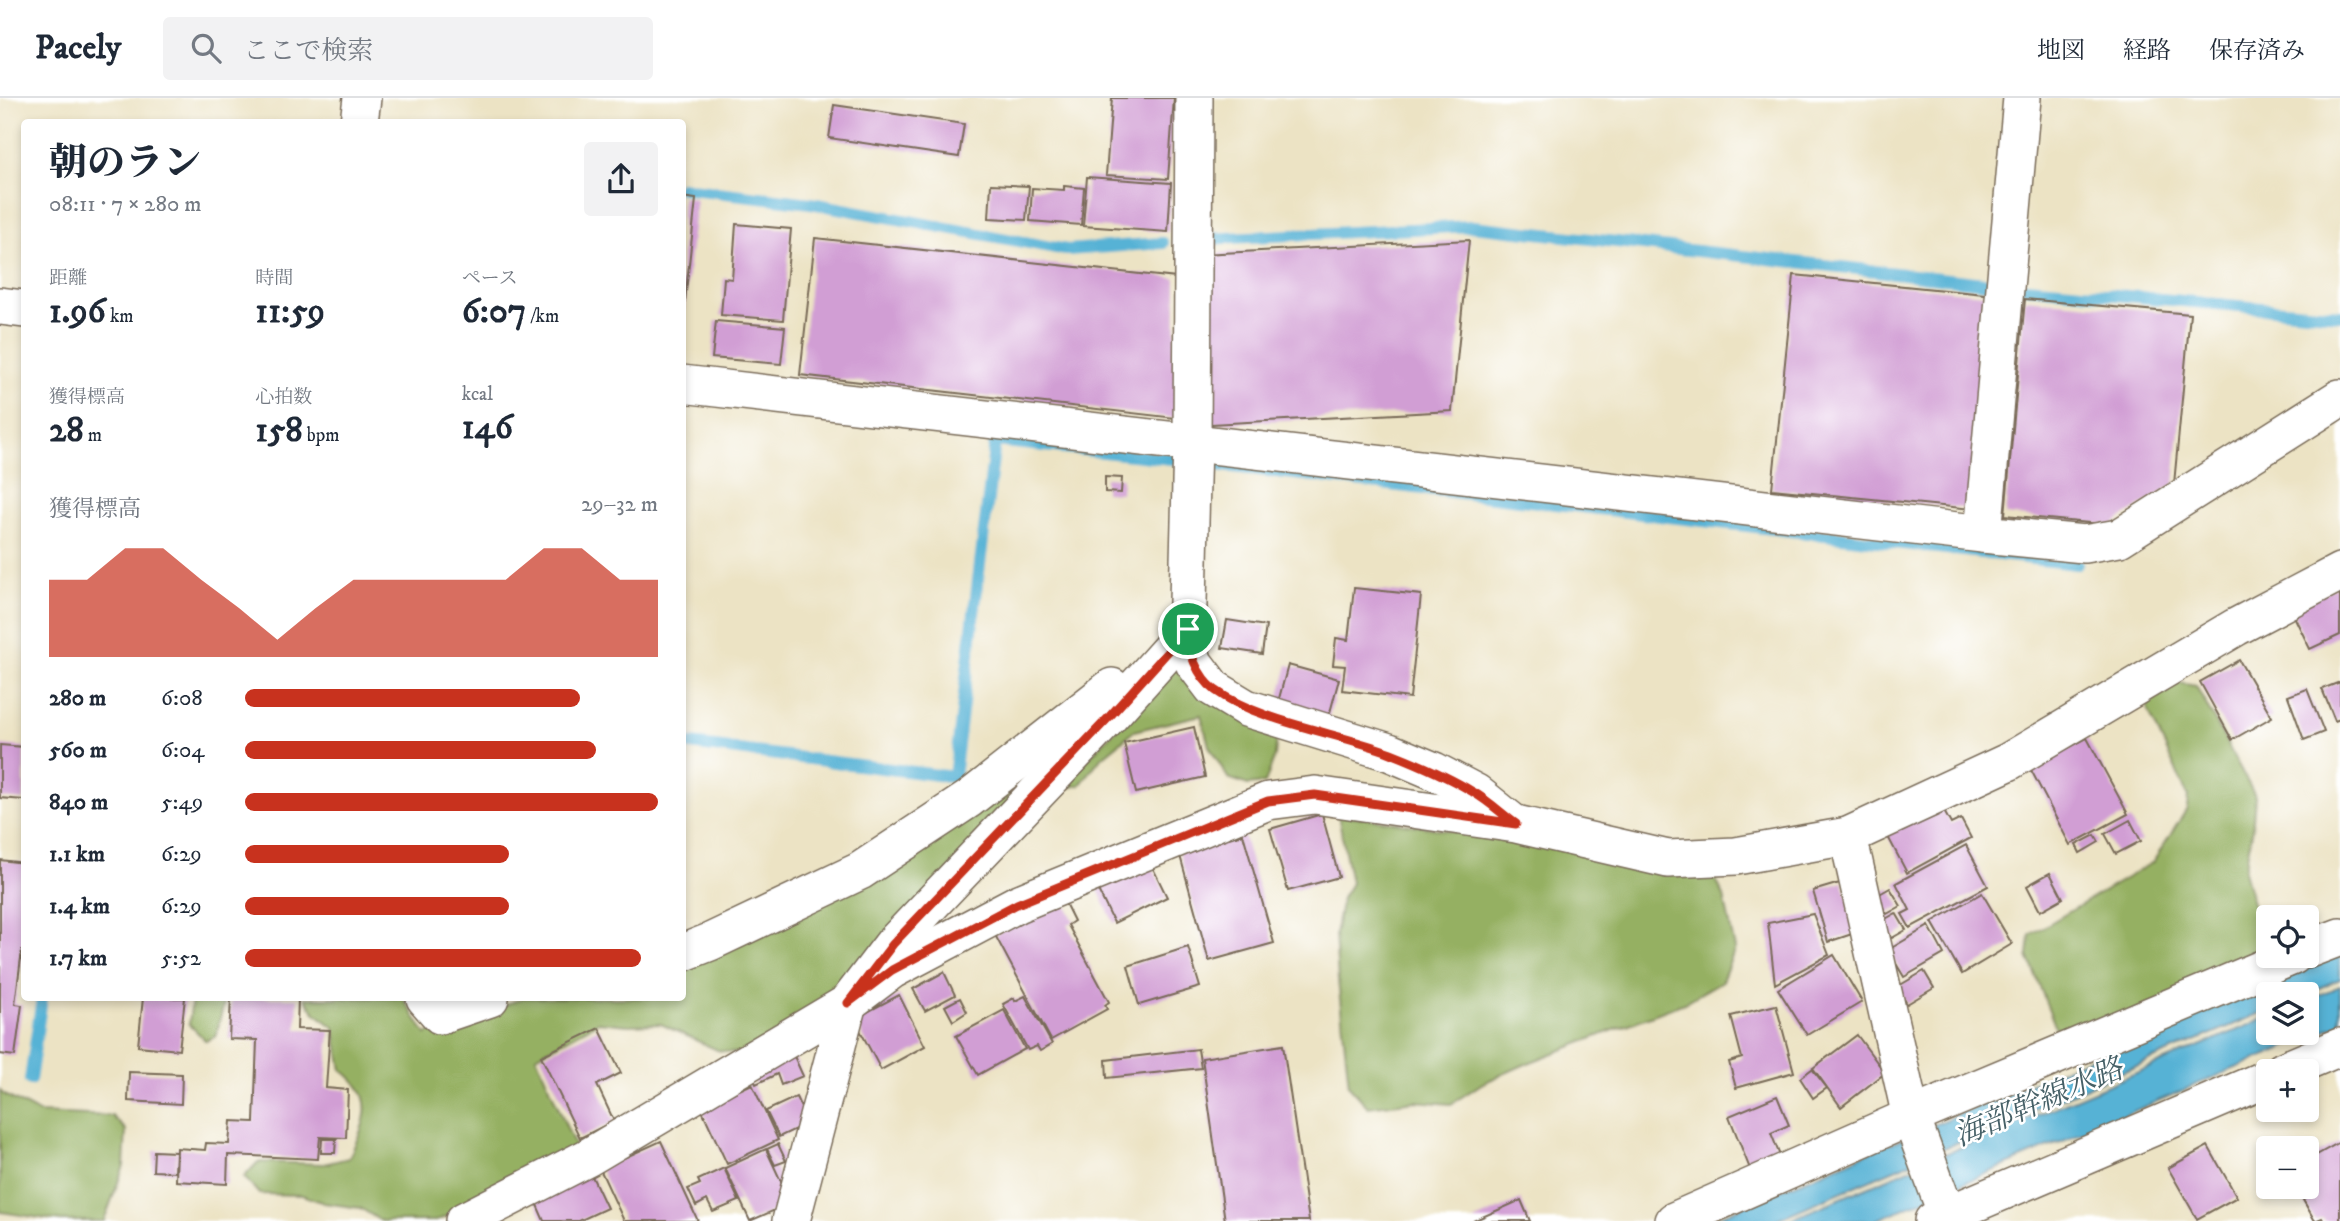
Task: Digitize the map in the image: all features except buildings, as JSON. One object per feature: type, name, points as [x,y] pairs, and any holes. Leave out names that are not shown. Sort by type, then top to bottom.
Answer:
[{"type":"street","points":[[359,119],[362,98]]},
{"type":"street","points":[[1194,98],[1192,442],[1187,642],[1194,663],[1213,688],[1246,708],[1389,752],[1434,771],[1476,793],[1516,824]]},
{"type":"street","points":[[1983,534],[2022,98]]},
{"type":"street","points":[[0,306],[21,309]]},
{"type":"street","points":[[686,384],[2084,544],[2119,538],[2340,398]]},
{"type":"street","points":[[464,1221],[587,1158],[848,1003],[892,970],[1017,904],[1268,801],[1315,795],[1516,824],[1668,859],[1736,856],[1848,836],[2008,762],[2236,627],[2340,572]]},
{"type":"street","points":[[686,951],[860,871],[968,799],[1188,629]]},
{"type":"street","points":[[791,1221],[848,1003],[893,944],[1110,716],[1188,629]]},
{"type":"street","points":[[1848,836],[1913,1123],[1941,1211],[2256,1083]]},
{"type":"street","points":[[2319,945],[2340,937]]},
{"type":"street","points":[[1674,1221],[1913,1123],[2266,968]]},
{"type":"street","points":[[428,1001],[440,1015],[481,1001]]},
{"type":"street","points":[[2312,1059],[2340,1047]]},
{"type":"green space","points":[[1173,669],[1190,674],[1278,726],[1275,756],[1265,783],[1248,785],[1228,778],[1209,746],[1201,715],[1134,731],[1100,759],[1080,785],[1058,790]]},
{"type":"green space","points":[[2179,683],[2196,686],[2255,796],[2252,832],[2244,871],[2256,914],[2256,958],[2062,1044],[2028,956],[2030,935],[2153,862],[2187,809],[2188,796],[2147,708],[2152,698]]},
{"type":"green space","points":[[1010,790],[1008,803],[833,999],[745,1055],[717,1050],[661,1024],[598,1022],[536,1056],[578,1153],[495,1195],[436,1221],[381,1221],[360,1208],[324,1203],[302,1195],[259,1194],[244,1177],[258,1162],[324,1164],[349,1158],[364,1122],[365,1101],[354,1080],[342,1070],[334,1027],[315,1013],[307,1001],[405,1001],[426,1034],[515,1001],[686,1001],[686,961]]},
{"type":"green space","points":[[1338,814],[1711,870],[1724,896],[1735,949],[1722,981],[1684,1003],[1528,1063],[1483,1083],[1451,1104],[1415,1101],[1368,1107],[1349,1086],[1338,980],[1335,934],[1342,898],[1351,883]]},
{"type":"green space","points":[[192,1001],[224,1001],[216,1036],[206,1041],[189,1024]]},
{"type":"green space","points":[[0,1090],[39,1113],[112,1116],[126,1130],[124,1166],[104,1221],[61,1221],[0,1212]]},
{"type":"water","points":[[2340,952],[2340,979],[2319,988],[2319,982],[2270,982],[2302,968],[2319,968],[2319,961]]},
{"type":"water","points":[[2340,986],[2340,1024],[2319,1033],[2319,995]]},
{"type":"water","name":"海部幹線水路","points":[[2256,988],[2256,1015],[1773,1221],[1708,1221]]},
{"type":"water","points":[[2256,1022],[2256,1045],[2290,1045],[1874,1221],[1787,1221]]},
{"type":"waterway","points":[[686,188],[811,203],[1067,250],[1163,243]]},
{"type":"waterway","points":[[1208,239],[1473,226],[1993,284]]},
{"type":"waterway","points":[[2026,287],[2340,315]]},
{"type":"waterway","points":[[686,744],[954,777],[995,441],[1172,459]]},
{"type":"waterway","points":[[1207,464],[2077,564]]},
{"type":"waterway","points":[[30,1080],[42,1001]]},
{"type":"route","points":[[1188,629],[1187,642],[1194,663],[1213,688],[1246,708],[1389,752],[1434,771],[1476,793],[1516,824],[1315,795],[1268,801],[1017,904],[892,970],[848,1003],[893,944],[1110,716],[1188,629]]}]
